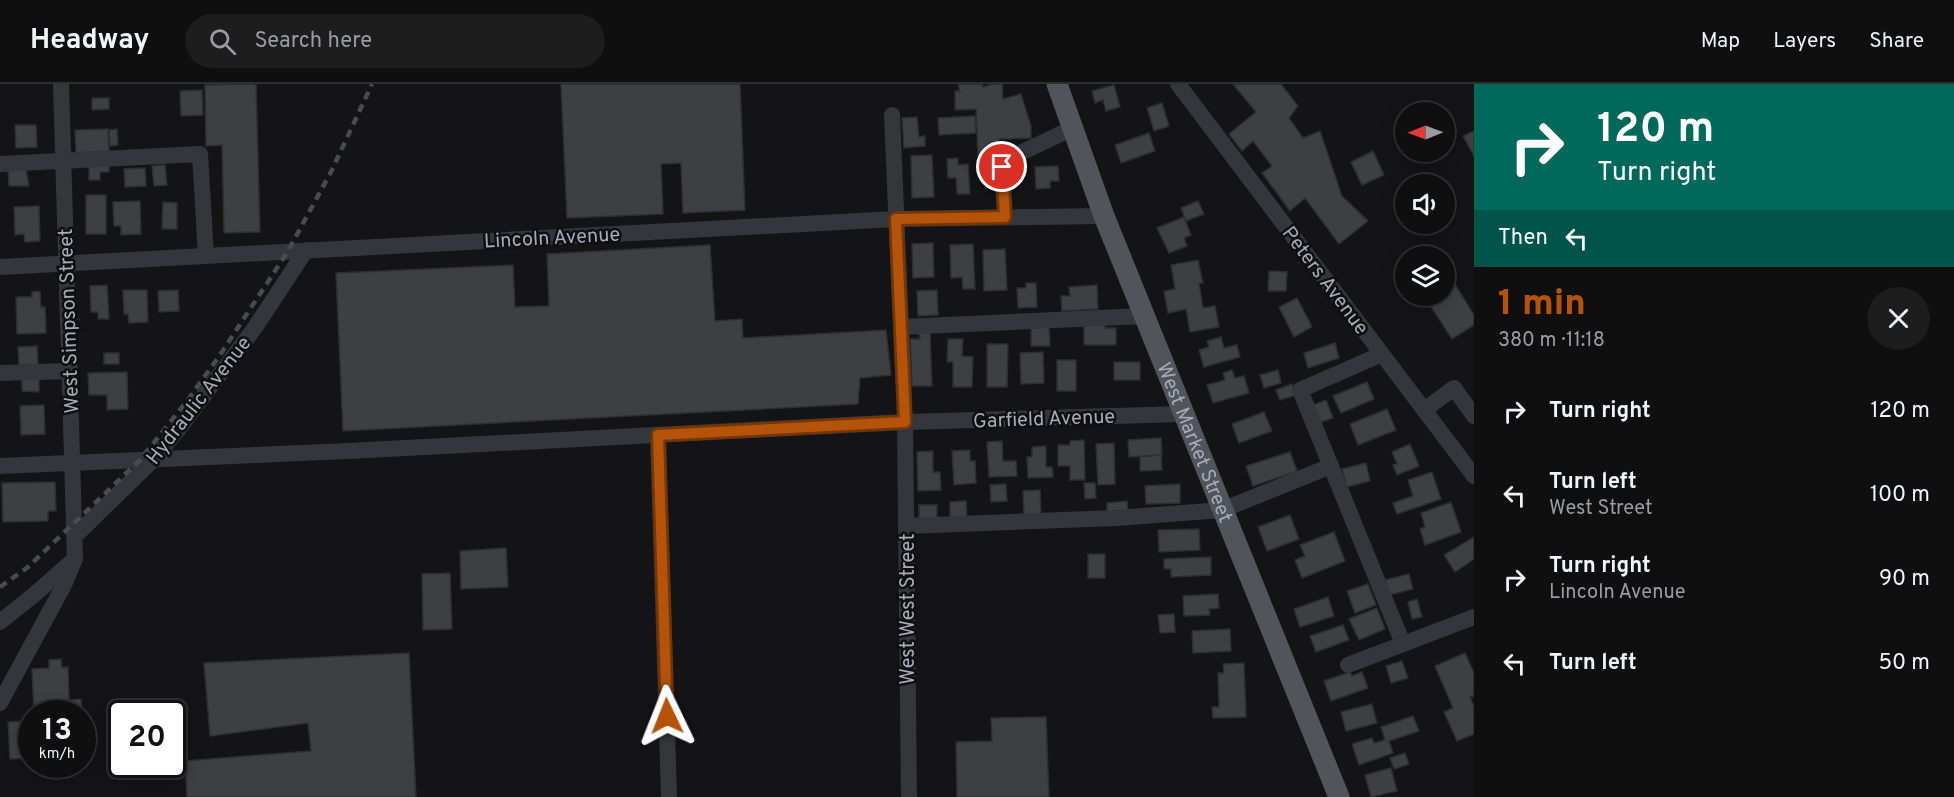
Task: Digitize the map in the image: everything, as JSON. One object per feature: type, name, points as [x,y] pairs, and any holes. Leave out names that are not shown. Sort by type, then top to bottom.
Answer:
[{"type":"main road","name":"West Market Street","points":[[1057,84],[1104,216],[1339,797]]},
{"type":"street","name":"West Simpson Street","points":[[61,84],[74,461],[75,558]]},
{"type":"street","name":"Peters Avenue","points":[[1178,84],[1474,476]]},
{"type":"street","name":"West West Street","points":[[892,115],[905,422],[909,797]]},
{"type":"street","points":[[1005,217],[1002,167],[1014,156],[1073,128]]},
{"type":"street","points":[[0,164],[200,154],[206,256]]},
{"type":"street","name":"Lincoln Avenue","points":[[0,267],[896,219],[1104,216]]},
{"type":"street","name":"Hydraulic Avenue","points":[[75,536],[154,459],[256,326],[306,250]]},
{"type":"street","points":[[901,327],[1144,316]]},
{"type":"street","points":[[1382,354],[1300,390],[1403,644]]},
{"type":"street","points":[[0,374],[70,371]]},
{"type":"street","points":[[1424,410],[1454,388],[1474,416]]},
{"type":"street","name":"Garfield Avenue","points":[[154,459],[905,422],[1184,414]]},
{"type":"street","points":[[658,435],[669,797]]},
{"type":"street","points":[[0,466],[154,459]]},
{"type":"street","points":[[906,526],[1117,518],[1222,510],[1331,466]]},
{"type":"street","points":[[0,622],[75,558]]},
{"type":"street","points":[[0,703],[63,586],[75,558]]},
{"type":"street","points":[[1348,665],[1471,621]]},
{"type":"building","points":[[256,84],[260,232],[224,233],[222,145],[206,146],[205,85]]},
{"type":"building","points":[[561,84],[740,84],[745,210],[683,213],[681,163],[661,164],[663,214],[567,218]]},
{"type":"building","points":[[958,84],[982,84],[983,87],[1002,84],[1003,99],[1021,94],[1031,126],[1031,138],[999,139],[999,154],[978,155],[976,109],[955,110],[955,91],[960,91]]},
{"type":"building","points":[[1233,84],[1281,84],[1298,106],[1289,118],[1303,138],[1320,131],[1342,196],[1368,221],[1339,244],[1305,198],[1290,211],[1262,173],[1272,166],[1253,141],[1242,151],[1229,134],[1256,112]]},
{"type":"building","points":[[1114,85],[1120,107],[1106,111],[1103,100],[1095,103],[1092,91]]},
{"type":"building","points":[[202,90],[203,115],[181,116],[180,91]]},
{"type":"building","points":[[92,98],[109,98],[109,109],[92,110]]},
{"type":"building","points":[[1162,103],[1169,126],[1154,131],[1147,108]]},
{"type":"building","points":[[975,116],[976,133],[939,135],[938,118]]},
{"type":"building","points":[[917,117],[919,137],[925,136],[925,146],[904,148],[902,118]]},
{"type":"building","points":[[15,125],[36,125],[37,147],[16,148]]},
{"type":"building","points":[[108,129],[109,151],[76,153],[75,130]]},
{"type":"building","points":[[117,129],[118,145],[110,146],[109,130]]},
{"type":"building","points":[[1474,131],[1474,156],[1463,136]]},
{"type":"building","points":[[1149,133],[1155,151],[1121,163],[1115,145]]},
{"type":"building","points":[[1373,151],[1384,175],[1362,185],[1351,162]]},
{"type":"building","points":[[932,155],[934,197],[912,198],[911,156]]},
{"type":"building","points":[[958,158],[958,165],[968,164],[970,194],[957,194],[956,178],[948,178],[947,159]]},
{"type":"building","points":[[89,159],[109,159],[109,172],[100,172],[100,180],[89,180]]},
{"type":"building","points":[[165,165],[167,185],[154,186],[152,166]]},
{"type":"building","points":[[1058,166],[1059,181],[1050,181],[1050,188],[1036,189],[1035,167]]},
{"type":"building","points":[[145,168],[146,186],[125,187],[124,169]]},
{"type":"building","points":[[26,169],[29,186],[9,186],[8,170]]},
{"type":"building","points":[[86,195],[106,195],[106,234],[86,234]]},
{"type":"building","points":[[140,201],[141,234],[121,235],[121,226],[114,226],[113,202]]},
{"type":"building","points":[[1198,201],[1204,214],[1186,221],[1181,208]]},
{"type":"building","points":[[163,202],[177,203],[177,229],[162,229]]},
{"type":"building","points":[[39,206],[40,241],[25,242],[24,234],[15,235],[14,207]]},
{"type":"building","points":[[1184,217],[1191,235],[1184,238],[1187,246],[1169,253],[1157,228]]},
{"type":"building","points":[[933,243],[934,277],[913,278],[912,244]]},
{"type":"building","points":[[973,244],[975,289],[963,289],[962,277],[951,278],[950,245]]},
{"type":"building","points":[[710,245],[715,321],[742,319],[743,338],[886,330],[891,375],[860,378],[858,404],[343,431],[336,273],[513,265],[515,307],[549,306],[547,254]]},
{"type":"building","points":[[1005,249],[1007,290],[984,291],[983,250]]},
{"type":"building","points":[[1198,260],[1203,283],[1199,283],[1203,308],[1215,306],[1219,327],[1190,332],[1186,309],[1168,313],[1164,291],[1175,289],[1171,265]]},
{"type":"building","points":[[1269,271],[1287,272],[1286,291],[1268,291]]},
{"type":"building","points":[[1026,283],[1036,283],[1037,307],[1018,308],[1017,288],[1026,288]]},
{"type":"building","points":[[107,285],[109,319],[98,319],[98,312],[91,312],[90,286]]},
{"type":"building","points":[[1097,285],[1098,309],[1062,311],[1061,296],[1070,296],[1069,287]]},
{"type":"building","points":[[1455,285],[1474,315],[1474,325],[1452,339],[1431,306],[1455,306]]},
{"type":"building","points":[[123,290],[147,290],[148,322],[129,323],[128,314],[124,314]]},
{"type":"building","points":[[178,290],[179,311],[159,312],[158,291]]},
{"type":"building","points":[[937,290],[938,315],[918,316],[917,291]]},
{"type":"building","points":[[40,291],[41,307],[45,307],[46,333],[17,334],[16,297],[32,297],[32,292]]},
{"type":"building","points":[[1297,298],[1312,327],[1294,337],[1279,307]]},
{"type":"building","points":[[1084,324],[1105,324],[1105,328],[1116,328],[1116,345],[1084,345]]},
{"type":"building","points":[[1031,326],[1049,326],[1050,346],[1031,346]]},
{"type":"building","points":[[919,333],[930,333],[932,386],[912,386],[910,339],[920,339]]},
{"type":"building","points":[[1221,337],[1224,348],[1237,345],[1240,357],[1204,367],[1199,350],[1209,347],[1207,341]]},
{"type":"building","points":[[948,339],[963,339],[962,356],[973,357],[972,387],[953,387],[953,362],[947,362]]},
{"type":"building","points":[[1335,343],[1339,358],[1308,368],[1304,353]]},
{"type":"building","points":[[987,344],[1008,344],[1007,387],[987,387]]},
{"type":"building","points":[[37,346],[38,364],[19,365],[18,347]]},
{"type":"building","points":[[1043,352],[1044,383],[1021,384],[1020,353]]},
{"type":"building","points":[[104,353],[119,353],[119,364],[104,364]]},
{"type":"building","points":[[1057,360],[1076,360],[1076,391],[1057,391]]},
{"type":"building","points":[[1114,362],[1140,362],[1140,380],[1114,380]]},
{"type":"building","points":[[1232,370],[1235,378],[1244,376],[1249,393],[1213,403],[1207,385],[1225,380],[1223,373]]},
{"type":"building","points":[[1278,370],[1281,383],[1264,388],[1260,375]]},
{"type":"building","points":[[127,372],[128,409],[107,410],[107,395],[89,395],[88,373]]},
{"type":"building","points":[[22,376],[39,377],[39,392],[22,391]]},
{"type":"building","points":[[1367,382],[1374,399],[1341,413],[1333,396]]},
{"type":"building","points":[[1292,384],[1296,395],[1280,400],[1276,390]]},
{"type":"building","points":[[1326,400],[1333,418],[1318,423],[1311,406]]},
{"type":"building","points":[[44,405],[45,434],[21,435],[20,406]]},
{"type":"building","points":[[1387,409],[1396,430],[1358,445],[1350,424]]},
{"type":"building","points":[[1264,412],[1272,431],[1239,443],[1232,424]]},
{"type":"building","points":[[1161,438],[1162,455],[1129,457],[1128,440]]},
{"type":"building","points":[[1084,440],[1085,480],[1070,480],[1070,466],[1058,466],[1058,445],[1070,445],[1070,441]]},
{"type":"building","points":[[1002,441],[1003,461],[1016,461],[1017,476],[989,477],[987,442]]},
{"type":"building","points":[[1114,443],[1115,484],[1098,485],[1096,444]]},
{"type":"building","points":[[1410,444],[1419,466],[1397,475],[1393,465],[1397,464],[1392,452]]},
{"type":"building","points":[[1046,446],[1046,467],[1052,467],[1053,477],[1028,478],[1027,457],[1032,457],[1032,447]]},
{"type":"building","points":[[970,450],[970,461],[975,461],[976,483],[954,485],[952,451]]},
{"type":"building","points":[[933,451],[933,472],[940,472],[941,490],[918,491],[917,452]]},
{"type":"building","points":[[1290,452],[1297,471],[1253,486],[1246,466]]},
{"type":"building","points":[[1161,455],[1162,470],[1140,471],[1140,457]]},
{"type":"building","points":[[1366,463],[1370,481],[1347,487],[1342,469]]},
{"type":"building","points":[[1432,472],[1441,499],[1397,514],[1393,503],[1413,496],[1408,480]]},
{"type":"building","points":[[55,482],[56,511],[48,511],[48,521],[3,522],[2,483]]},
{"type":"building","points":[[1084,483],[1095,483],[1096,498],[1085,499]]},
{"type":"building","points":[[1006,484],[1007,501],[991,502],[990,485]]},
{"type":"building","points":[[1180,484],[1180,503],[1146,504],[1145,486]]},
{"type":"building","points":[[1040,490],[1041,514],[1024,515],[1023,491]]},
{"type":"building","points":[[966,501],[967,518],[950,519],[950,502]]},
{"type":"building","points":[[1127,501],[1128,512],[1107,514],[1107,503]]},
{"type":"building","points":[[1451,502],[1461,532],[1425,545],[1420,529],[1425,527],[1421,513]]},
{"type":"building","points":[[919,505],[937,505],[937,518],[919,519]]},
{"type":"building","points":[[1290,515],[1299,539],[1267,551],[1258,527]]},
{"type":"building","points":[[1199,529],[1200,550],[1159,552],[1158,530]]},
{"type":"building","points":[[1334,532],[1345,561],[1302,578],[1295,560],[1305,556],[1300,545]]},
{"type":"building","points":[[1474,537],[1474,559],[1455,572],[1444,555]]},
{"type":"building","points":[[506,548],[508,587],[461,589],[460,551]]},
{"type":"building","points":[[1088,554],[1105,554],[1105,578],[1088,578]]},
{"type":"building","points":[[1211,557],[1211,575],[1171,577],[1171,569],[1164,569],[1164,559]]},
{"type":"building","points":[[450,573],[452,629],[423,630],[422,574]]},
{"type":"building","points":[[1409,574],[1413,589],[1389,595],[1385,580]]},
{"type":"building","points":[[1368,584],[1376,605],[1355,613],[1347,591]]},
{"type":"building","points":[[1218,594],[1219,608],[1209,609],[1210,615],[1184,616],[1183,596]]},
{"type":"building","points":[[1328,597],[1334,616],[1300,627],[1294,609]]},
{"type":"building","points":[[1417,599],[1422,617],[1412,619],[1408,602]]},
{"type":"building","points":[[1377,608],[1385,629],[1359,640],[1349,619]]},
{"type":"building","points":[[1174,614],[1175,632],[1160,633],[1158,615]]},
{"type":"building","points":[[1343,625],[1349,640],[1316,652],[1310,636]]},
{"type":"building","points":[[1230,629],[1231,651],[1193,653],[1192,631]]},
{"type":"building","points":[[409,653],[416,797],[187,797],[186,761],[311,751],[308,723],[210,736],[204,663]]},
{"type":"building","points":[[1465,653],[1474,673],[1474,696],[1470,697],[1474,706],[1474,734],[1457,741],[1444,712],[1453,708],[1435,666]]},
{"type":"building","points":[[61,659],[62,668],[68,667],[69,700],[33,700],[32,669],[49,668],[49,660]]},
{"type":"building","points":[[1402,661],[1408,678],[1391,683],[1386,666]]},
{"type":"building","points":[[1244,663],[1246,717],[1213,718],[1212,707],[1219,707],[1218,673],[1224,673],[1223,664]]},
{"type":"building","points":[[1350,672],[1352,676],[1362,672],[1368,688],[1331,701],[1324,681]]},
{"type":"building","points":[[1372,704],[1377,723],[1346,731],[1341,712]]},
{"type":"building","points":[[1413,716],[1419,731],[1389,741],[1393,753],[1359,765],[1352,744],[1372,738],[1374,743],[1385,740],[1381,727]]},
{"type":"building","points":[[1046,717],[1049,797],[957,797],[956,742],[992,741],[991,718]]},
{"type":"building","points":[[8,722],[18,722],[18,759],[10,759]]},
{"type":"building","points":[[1405,753],[1409,764],[1394,769],[1390,758]]},
{"type":"building","points":[[1391,768],[1397,791],[1371,797],[1365,775]]},
{"type":"railway","points":[[0,587],[28,567],[140,460],[187,401],[288,251],[332,170],[372,84]]},
{"type":"route","points":[[667,716],[658,435],[905,422],[896,219],[1005,217],[1002,167]]}]
